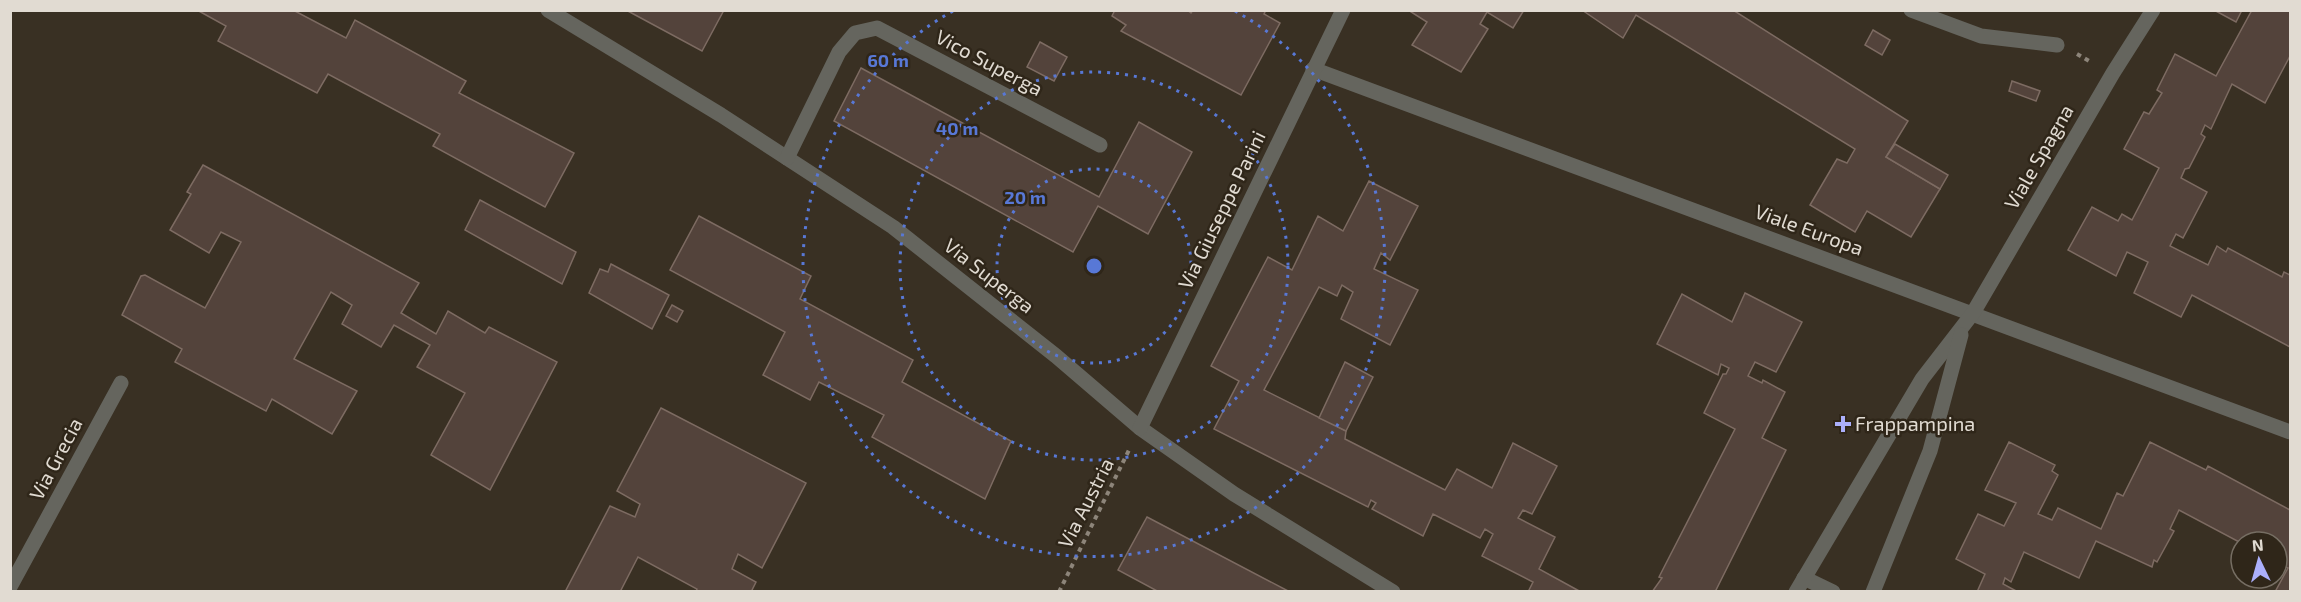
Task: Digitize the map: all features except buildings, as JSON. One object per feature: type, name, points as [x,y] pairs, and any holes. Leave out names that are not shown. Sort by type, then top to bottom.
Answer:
[{"type":"street","name":"Via Superga","points":[[548,10],[720,115],[893,227],[1056,356],[1140,428],[1234,494],[1393,591]]},
{"type":"street","name":"Via Giuseppe Parini","points":[[1140,428],[1342,10]]},
{"type":"street","points":[[1911,10],[1981,36],[2057,45]]},
{"type":"street","name":"Viale Spagna","points":[[1833,591],[1800,585],[1922,380],[1973,313],[2113,73],[2153,10]]},
{"type":"street","name":"Vico Superga","points":[[787,158],[839,52],[855,33],[878,28],[1100,145]]},
{"type":"street","name":"Viale Europa","points":[[1313,69],[2290,432]]},
{"type":"street","name":"Viale Spagna","points":[[1873,591],[1930,451],[1964,326]]},
{"type":"street","name":"Via Grecia","points":[[10,587],[121,383]]},
{"type":"path","points":[[2057,45],[2113,73]]},
{"type":"path","name":"Via Austria","points":[[1059,591],[1140,428]]},
{"type":"place","name":"Frappampina","points":[[1843,424]]}]
